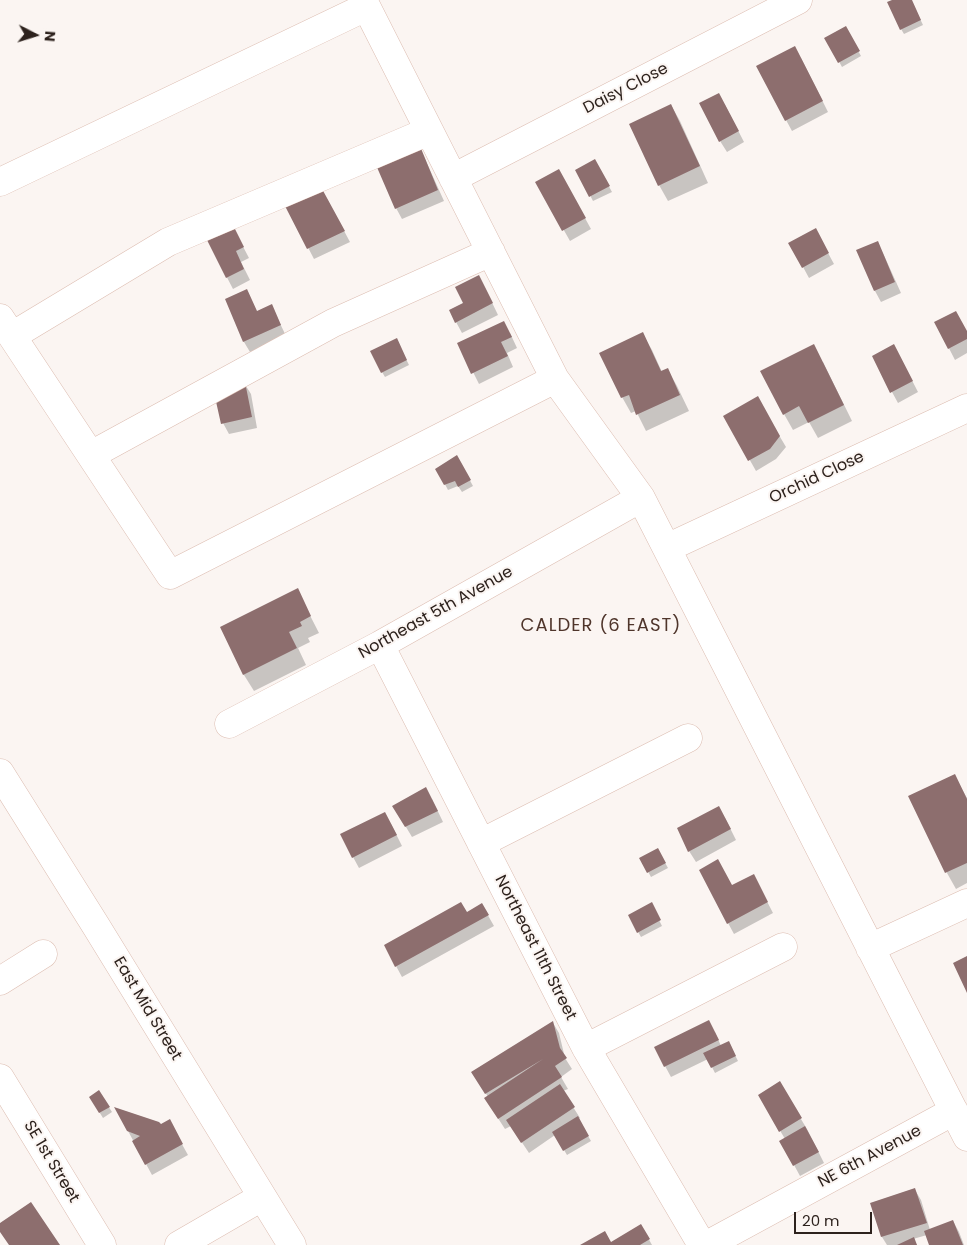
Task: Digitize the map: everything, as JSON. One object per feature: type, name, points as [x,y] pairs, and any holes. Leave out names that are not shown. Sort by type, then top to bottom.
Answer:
[{"type":"street","name":"Daisy Close","points":[[453,178],[798,0]]},
{"type":"street","points":[[0,182],[364,3],[556,379],[641,498],[967,1137]]},
{"type":"street","points":[[429,131],[168,242],[6,327],[170,575],[556,379]]},
{"type":"street","points":[[91,455],[333,323],[491,252]]},
{"type":"street","name":"Orchid Close","points":[[666,548],[967,408]]},
{"type":"street","name":"Northeast 5th Avenue","points":[[229,724],[380,645],[641,498]]},
{"type":"street","name":"Northeast 11th Street","points":[[380,645],[586,1048],[702,1245]]},
{"type":"street","points":[[481,843],[688,738]]},
{"type":"street","name":"East Mid Street","points":[[0,774],[96,926],[292,1245]]},
{"type":"street","points":[[870,948],[967,903]]},
{"type":"street","points":[[586,1048],[783,947]]},
{"type":"street","points":[[0,981],[43,954]]},
{"type":"street","name":"SE 1st Street","points":[[0,1078],[102,1245]]},
{"type":"street","name":"NE 6th Avenue","points":[[707,1245],[954,1111]]},
{"type":"street","points":[[179,1245],[262,1197]]},
{"type":"building","points":[[892,0],[912,0],[921,20],[900,30],[887,2]]},
{"type":"building","points":[[846,26],[860,51],[838,63],[824,38]]},
{"type":"building","points":[[795,46],[823,101],[785,121],[756,66]]},
{"type":"building","points":[[719,93],[739,131],[719,142],[699,103]]},
{"type":"building","points":[[671,104],[700,166],[658,186],[629,124]]},
{"type":"building","points":[[420,146],[438,190],[395,209],[376,165]]},
{"type":"building","points":[[595,159],[610,186],[589,197],[575,170]]},
{"type":"building","points":[[559,169],[586,218],[562,231],[535,182]]},
{"type":"building","points":[[321,187],[345,231],[307,249],[285,206]]},
{"type":"building","points":[[233,225],[244,247],[236,251],[244,269],[226,278],[206,238]]},
{"type":"building","points":[[816,228],[829,253],[802,268],[788,243]]},
{"type":"building","points":[[878,241],[895,282],[874,291],[856,250]]},
{"type":"building","points":[[479,275],[493,303],[455,323],[449,310],[463,303],[455,287]]},
{"type":"building","points":[[247,289],[257,311],[272,304],[281,325],[243,342],[225,299]]},
{"type":"building","points":[[956,311],[967,331],[967,339],[948,349],[934,322]]},
{"type":"building","points":[[504,321],[512,337],[501,342],[508,356],[471,374],[457,343]]},
{"type":"building","points":[[643,332],[661,371],[668,368],[680,395],[636,415],[629,395],[621,398],[599,353]]},
{"type":"building","points":[[397,338],[407,360],[381,373],[370,351]]},
{"type":"building","points":[[814,344],[844,405],[808,423],[799,406],[783,415],[760,371]]},
{"type":"building","points":[[894,344],[913,381],[890,393],[872,356]]},
{"type":"building","points":[[245,382],[252,417],[221,424],[213,388]]},
{"type":"building","points":[[758,396],[780,436],[770,449],[748,461],[723,416]]},
{"type":"building","points":[[457,455],[471,480],[458,487],[455,481],[444,485],[435,469]]},
{"type":"building","points":[[298,588],[311,616],[300,622],[302,626],[289,632],[297,648],[243,675],[220,627]]},
{"type":"building","points":[[955,774],[967,799],[967,863],[945,873],[908,796]]},
{"type":"building","points":[[426,787],[438,811],[405,827],[392,806]]},
{"type":"building","points":[[719,806],[731,829],[688,852],[677,828]]},
{"type":"building","points":[[385,812],[397,835],[352,858],[340,834]]},
{"type":"building","points":[[658,848],[666,863],[647,873],[639,858]]},
{"type":"building","points":[[718,859],[732,885],[754,874],[768,902],[727,924],[699,870]]},
{"type":"building","points":[[461,902],[467,912],[482,903],[489,915],[395,967],[384,945]]},
{"type":"building","points":[[652,902],[661,920],[637,933],[628,915]]},
{"type":"building","points":[[967,956],[967,993],[953,963]]},
{"type":"building","points":[[709,1020],[719,1040],[664,1067],[654,1047]]},
{"type":"building","points":[[553,1021],[560,1048],[567,1058],[555,1066],[562,1077],[498,1119],[484,1098],[543,1059],[485,1094],[471,1072]]},
{"type":"building","points":[[729,1041],[736,1056],[711,1068],[703,1053]]},
{"type":"building","points":[[780,1081],[802,1118],[779,1132],[758,1095]]},
{"type":"building","points":[[560,1084],[575,1107],[521,1143],[506,1120]]},
{"type":"building","points":[[99,1090],[110,1107],[99,1113],[89,1097]]},
{"type":"building","points":[[114,1107],[161,1124],[170,1119],[183,1144],[145,1165],[132,1141],[140,1136],[127,1131]]},
{"type":"building","points":[[578,1116],[589,1136],[563,1151],[552,1132]]},
{"type":"building","points":[[805,1126],[819,1152],[793,1166],[779,1141]]},
{"type":"building","points":[[915,1188],[927,1223],[881,1237],[870,1203]]},
{"type":"building","points":[[31,1202],[60,1245],[9,1245],[0,1232],[0,1223]]},
{"type":"building","points":[[953,1220],[963,1245],[929,1245],[924,1231]]},
{"type":"building","points":[[641,1224],[650,1239],[640,1245],[580,1245],[605,1231],[611,1242]]},
{"type":"building","points":[[914,1237],[917,1245],[897,1245]]},
{"type":"district","name":"CALDER (6 EAST)","points":[[601,626]]}]
